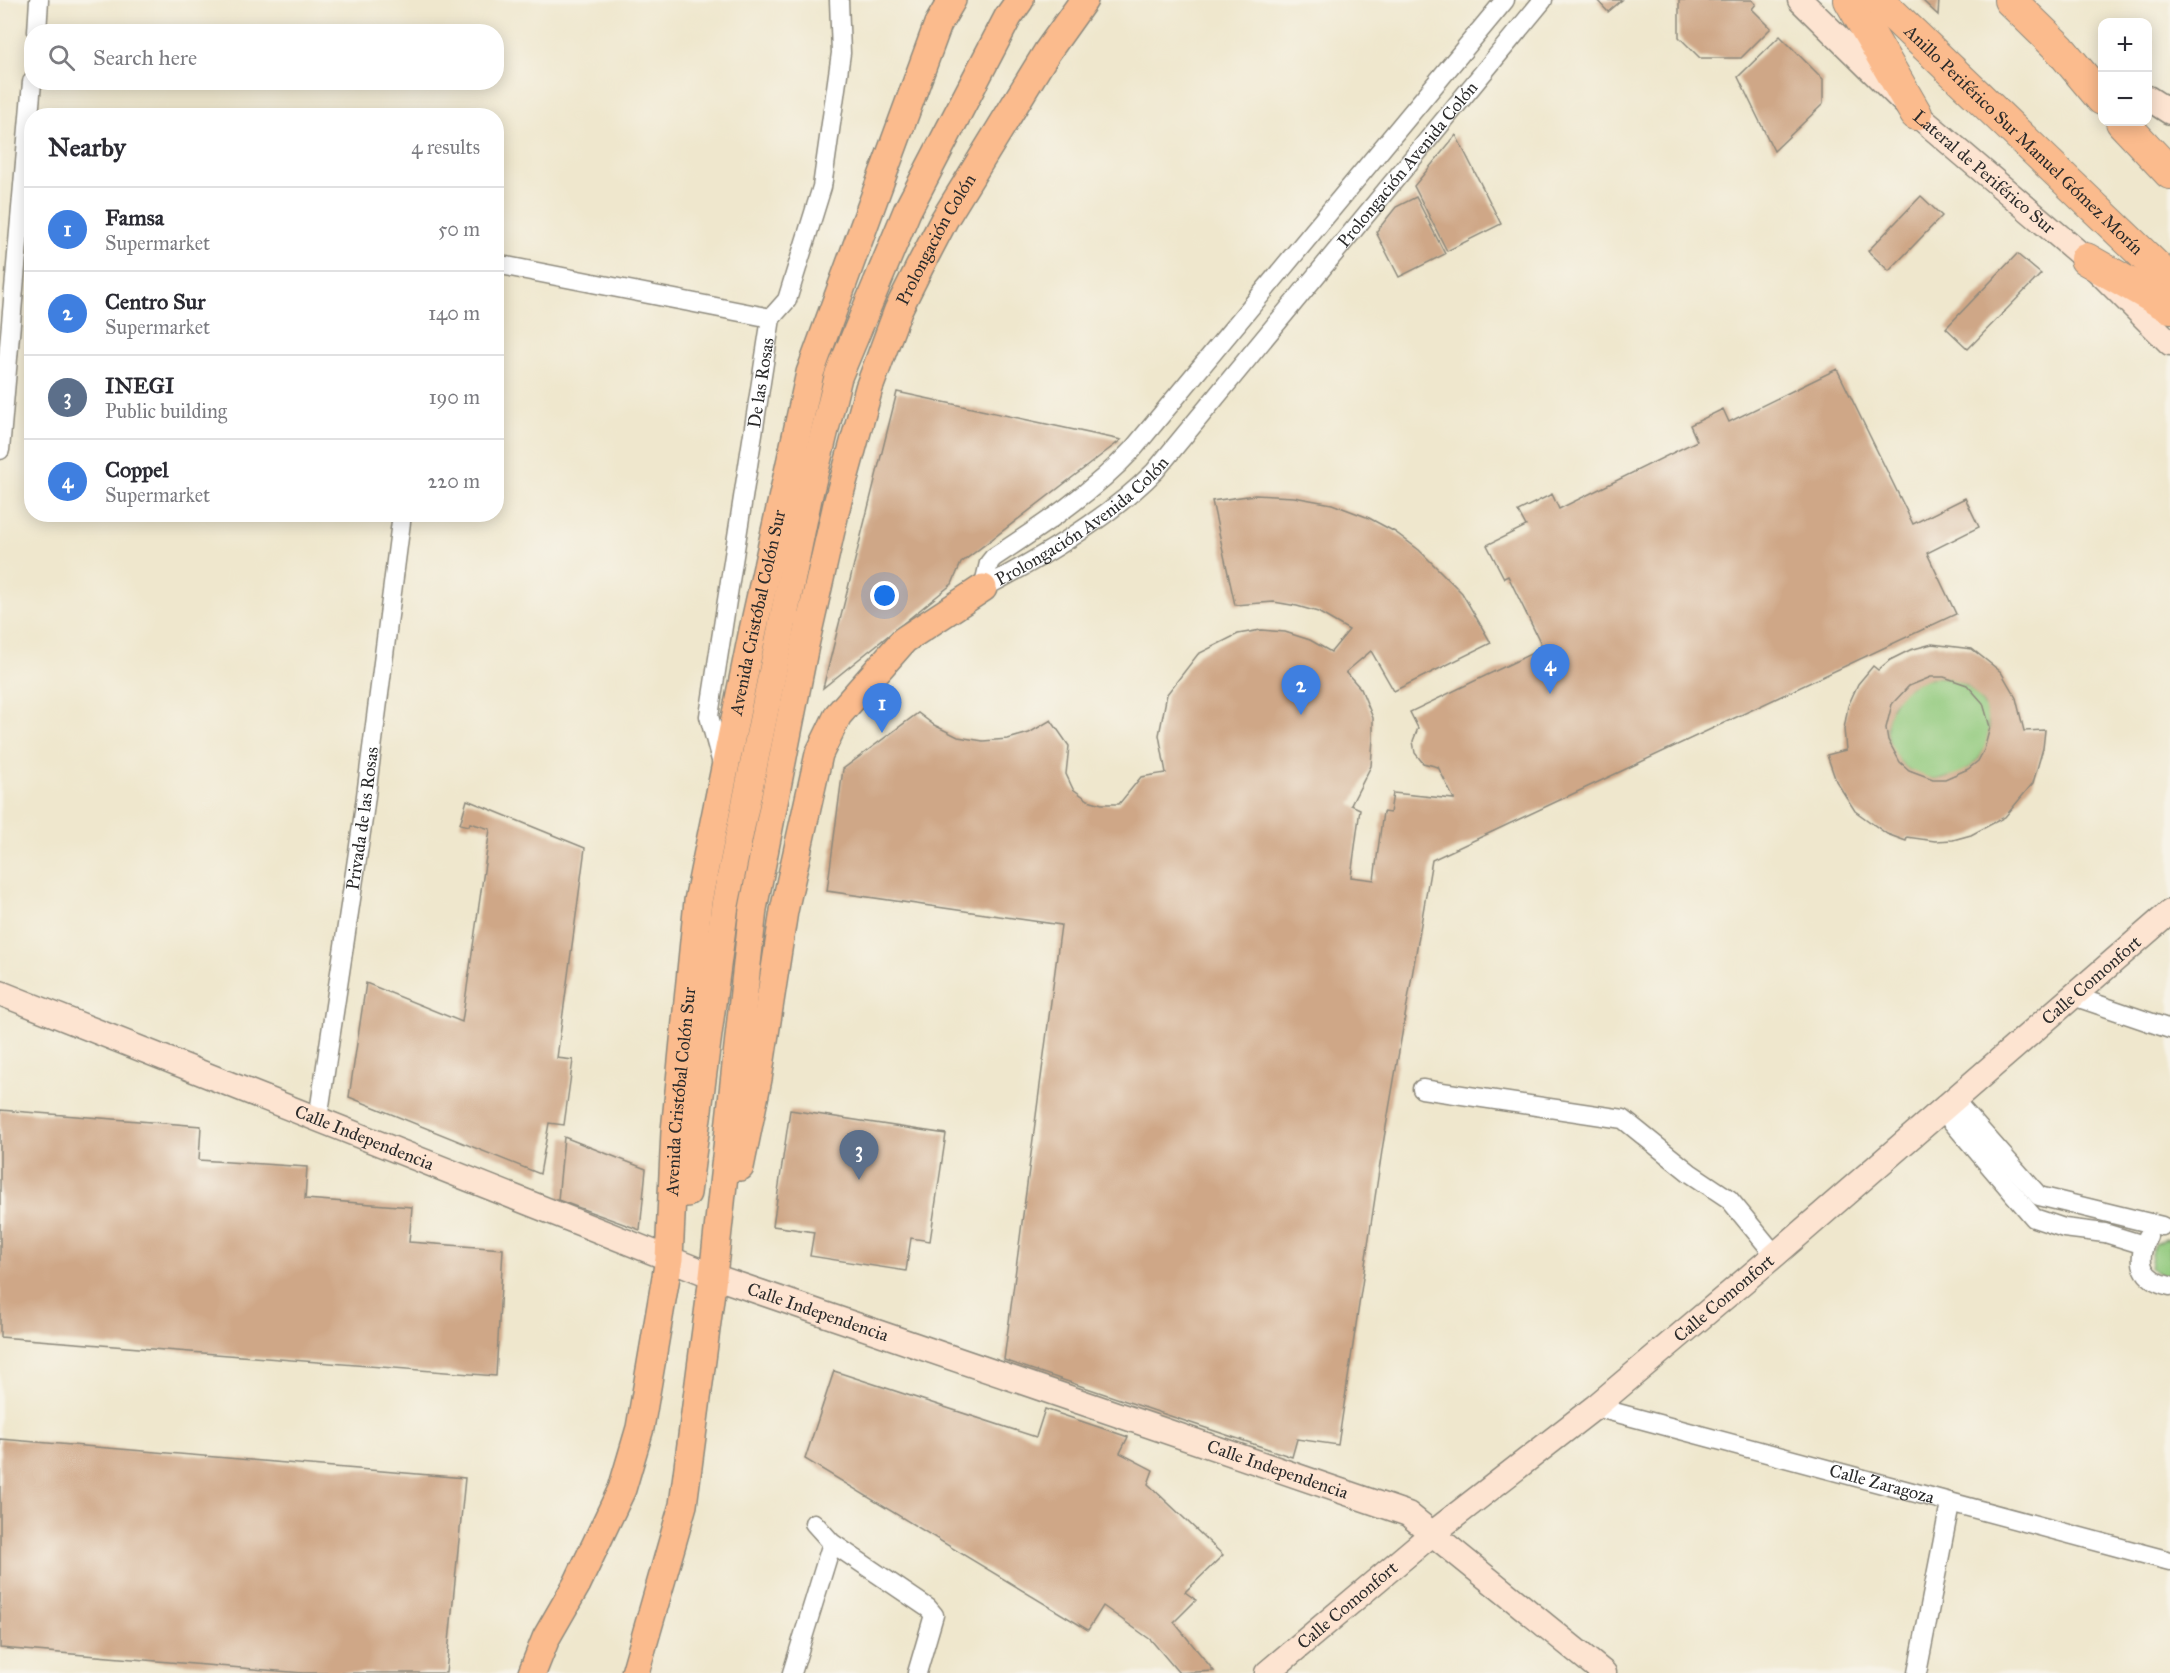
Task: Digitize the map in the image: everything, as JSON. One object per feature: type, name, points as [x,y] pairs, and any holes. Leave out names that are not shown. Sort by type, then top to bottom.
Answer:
[{"type":"highway","points":[[1850,0],[1916,114]]},
{"type":"highway","name":"Anillo Periférico Sur Manuel Gómez Morín","points":[[1878,0],[2170,280]]},
{"type":"highway","points":[[2010,0],[2060,49],[2098,93]]},
{"type":"highway","points":[[2126,126],[2170,173]]},
{"type":"highway","points":[[2086,259],[2170,307]]},
{"type":"main road","name":"Avenida Cristóbal Colón Sur","points":[[532,1673],[546,1638],[593,1552],[622,1489],[640,1428],[670,1246],[675,1131],[698,901],[810,373],[934,35],[952,0]]},
{"type":"main road","points":[[670,1246],[687,1196],[725,905],[808,498],[838,377],[907,211],[1008,17],[1020,0]]},
{"type":"main road","name":"Prolongación Colón","points":[[717,1241],[753,909],[805,645],[837,504],[869,388],[898,310],[944,220],[1083,0]]},
{"type":"main road","points":[[635,1673],[683,1505],[717,1241],[735,1194],[758,1079],[783,911],[819,754],[838,715],[904,640],[983,588]]},
{"type":"street","points":[[38,24],[39,0]]},
{"type":"street","name":"De las Rosas","points":[[724,772],[709,716],[771,318],[787,300],[822,187],[842,53],[839,0]]},
{"type":"street","name":"Prolongación Avenida Colón","points":[[983,588],[989,563],[993,558],[1061,513],[1107,477],[1133,449],[1505,0]]},
{"type":"street","name":"Prolongación Avenida Colón","points":[[983,588],[1039,559],[1140,486],[1155,471],[1543,0]]},
{"type":"street","name":"Lateral de Periférico Sur","points":[[1800,0],[1916,114],[2086,259],[2170,343]]},
{"type":"street","points":[[2060,49],[2101,72]]},
{"type":"street","points":[[30,108],[31,90]]},
{"type":"street","points":[[2152,101],[2170,112]]},
{"type":"street","points":[[0,450],[24,174]]},
{"type":"street","points":[[504,266],[771,318]]},
{"type":"street","name":"Privada de las Rosas","points":[[318,1119],[363,819],[401,522]]},
{"type":"street","name":"Calle Comonfort","points":[[1267,1673],[1433,1533],[1595,1407],[1775,1255],[2170,912]]},
{"type":"street","name":"Calle Independencia","points":[[0,993],[318,1119],[670,1246],[713,1276],[1408,1514],[1604,1673]]},
{"type":"street","points":[[2073,996],[2170,1029]]},
{"type":"street","points":[[1422,1089],[1623,1119],[1690,1173],[1729,1199],[1775,1255]]},
{"type":"street","points":[[1948,1105],[1995,1146],[2025,1183],[2039,1196],[2166,1225]]},
{"type":"street","points":[[1948,1105],[2034,1218],[2064,1228],[2105,1233],[2144,1245]]},
{"type":"street","points":[[2166,1225],[2149,1235],[2144,1245],[2143,1263],[2147,1277],[2153,1283],[2170,1286]]},
{"type":"street","name":"Calle Zaragoza","points":[[1595,1407],[1950,1504],[2170,1561]]},
{"type":"street","points":[[1917,1673],[1950,1504]]},
{"type":"street","points":[[814,1523],[832,1543],[928,1608],[934,1615],[917,1673]]},
{"type":"street","points":[[792,1673],[832,1543]]},
{"type":"green space","points":[[1938,677],[1958,681],[1974,692],[1985,708],[1989,728],[1985,748],[1974,764],[1958,775],[1938,779],[1918,775],[1902,764],[1891,748],[1887,728],[1891,708],[1902,692],[1918,681]]},
{"type":"green space","points":[[2166,1239],[2170,1240],[2170,1281],[2150,1268],[2154,1244]]},
{"type":"building","points":[[1597,0],[1622,0],[1608,12]]},
{"type":"building","points":[[1679,0],[1752,0],[1756,4],[1752,9],[1771,28],[1741,58],[1700,58],[1679,37]]},
{"type":"building","points":[[1922,0],[1939,0],[1938,15]]},
{"type":"building","points":[[1780,36],[1823,79],[1823,104],[1774,151],[1738,77]]},
{"type":"building","points":[[1456,135],[1501,224],[1447,251],[1414,186]]},
{"type":"building","points":[[1921,196],[1942,216],[1889,271],[1868,251]]},
{"type":"building","points":[[1416,197],[1445,254],[1399,277],[1376,232],[1396,207]]},
{"type":"building","points":[[2017,254],[2041,274],[1968,349],[1946,328]]},
{"type":"building","points":[[1837,369],[1913,524],[1965,498],[1979,527],[1927,553],[1956,614],[1432,860],[1383,1144],[1338,1445],[1297,1439],[1292,1457],[1004,1360],[1061,925],[827,891],[843,769],[918,713],[934,725],[958,737],[983,741],[1008,739],[1029,733],[1051,720],[1069,746],[1066,774],[1073,789],[1088,800],[1102,804],[1119,804],[1141,777],[1166,773],[1159,735],[1167,694],[1198,654],[1238,634],[1261,630],[1285,632],[1310,640],[1331,652],[1349,630],[1318,612],[1297,606],[1274,602],[1235,605],[1212,501],[1255,495],[1294,497],[1332,504],[1369,518],[1395,532],[1419,550],[1462,593],[1491,643],[1394,691],[1371,651],[1346,672],[1361,689],[1373,718],[1371,766],[1351,805],[1360,809],[1351,877],[1374,880],[1383,812],[1390,813],[1393,793],[1454,799],[1438,767],[1423,763],[1415,753],[1413,741],[1418,728],[1410,712],[1543,648],[1508,576],[1504,578],[1487,545],[1526,526],[1518,511],[1552,494],[1559,509],[1697,441],[1690,425],[1723,409],[1729,422]]},
{"type":"building","points":[[897,392],[1121,440],[961,563],[952,584],[823,688]]},
{"type":"building","points":[[1932,644],[1972,649],[2001,672],[2016,698],[2024,731],[2045,730],[2043,748],[2033,783],[2005,817],[1971,835],[1953,840],[1935,841],[1907,837],[1906,841],[1887,834],[1855,811],[1836,781],[1827,755],[1846,750],[1844,729],[1848,706],[1858,684],[1873,666],[1878,670],[1890,660],[1910,650]],"holes":[[[1931,677],[1944,677],[1967,685],[1983,703],[1990,727],[1984,750],[1978,761],[1968,769],[1945,779],[1933,779],[1909,770],[1900,762],[1888,740],[1886,728],[1892,704],[1909,686]]]},
{"type":"building","points":[[467,800],[585,848],[557,1058],[573,1060],[564,1125],[549,1123],[540,1174],[349,1097],[366,983],[462,1022],[490,829],[470,823],[469,826],[460,824]]},
{"type":"building","points":[[0,1110],[201,1126],[199,1160],[307,1167],[305,1199],[412,1207],[409,1242],[503,1249],[496,1376],[0,1337]]},
{"type":"building","points":[[790,1110],[946,1134],[930,1241],[911,1238],[906,1271],[810,1256],[814,1232],[773,1226]]},
{"type":"building","points":[[564,1137],[646,1169],[640,1230],[558,1200]]},
{"type":"building","points":[[834,1371],[1036,1437],[1045,1409],[1128,1437],[1120,1453],[1153,1470],[1148,1484],[1223,1555],[1185,1592],[1196,1600],[1174,1622],[1214,1671],[1179,1673],[1151,1640],[1103,1606],[1088,1630],[805,1459]]},
{"type":"building","points":[[0,1439],[465,1478],[446,1673],[303,1673],[0,1648]]},
{"type":"place","name":"Coppel","points":[[1550,694]]},
{"type":"place","name":"Centro Sur","points":[[1301,715]]},
{"type":"place","name":"Famsa","points":[[882,733]]},
{"type":"place","name":"INEGI","points":[[859,1180]]}]
